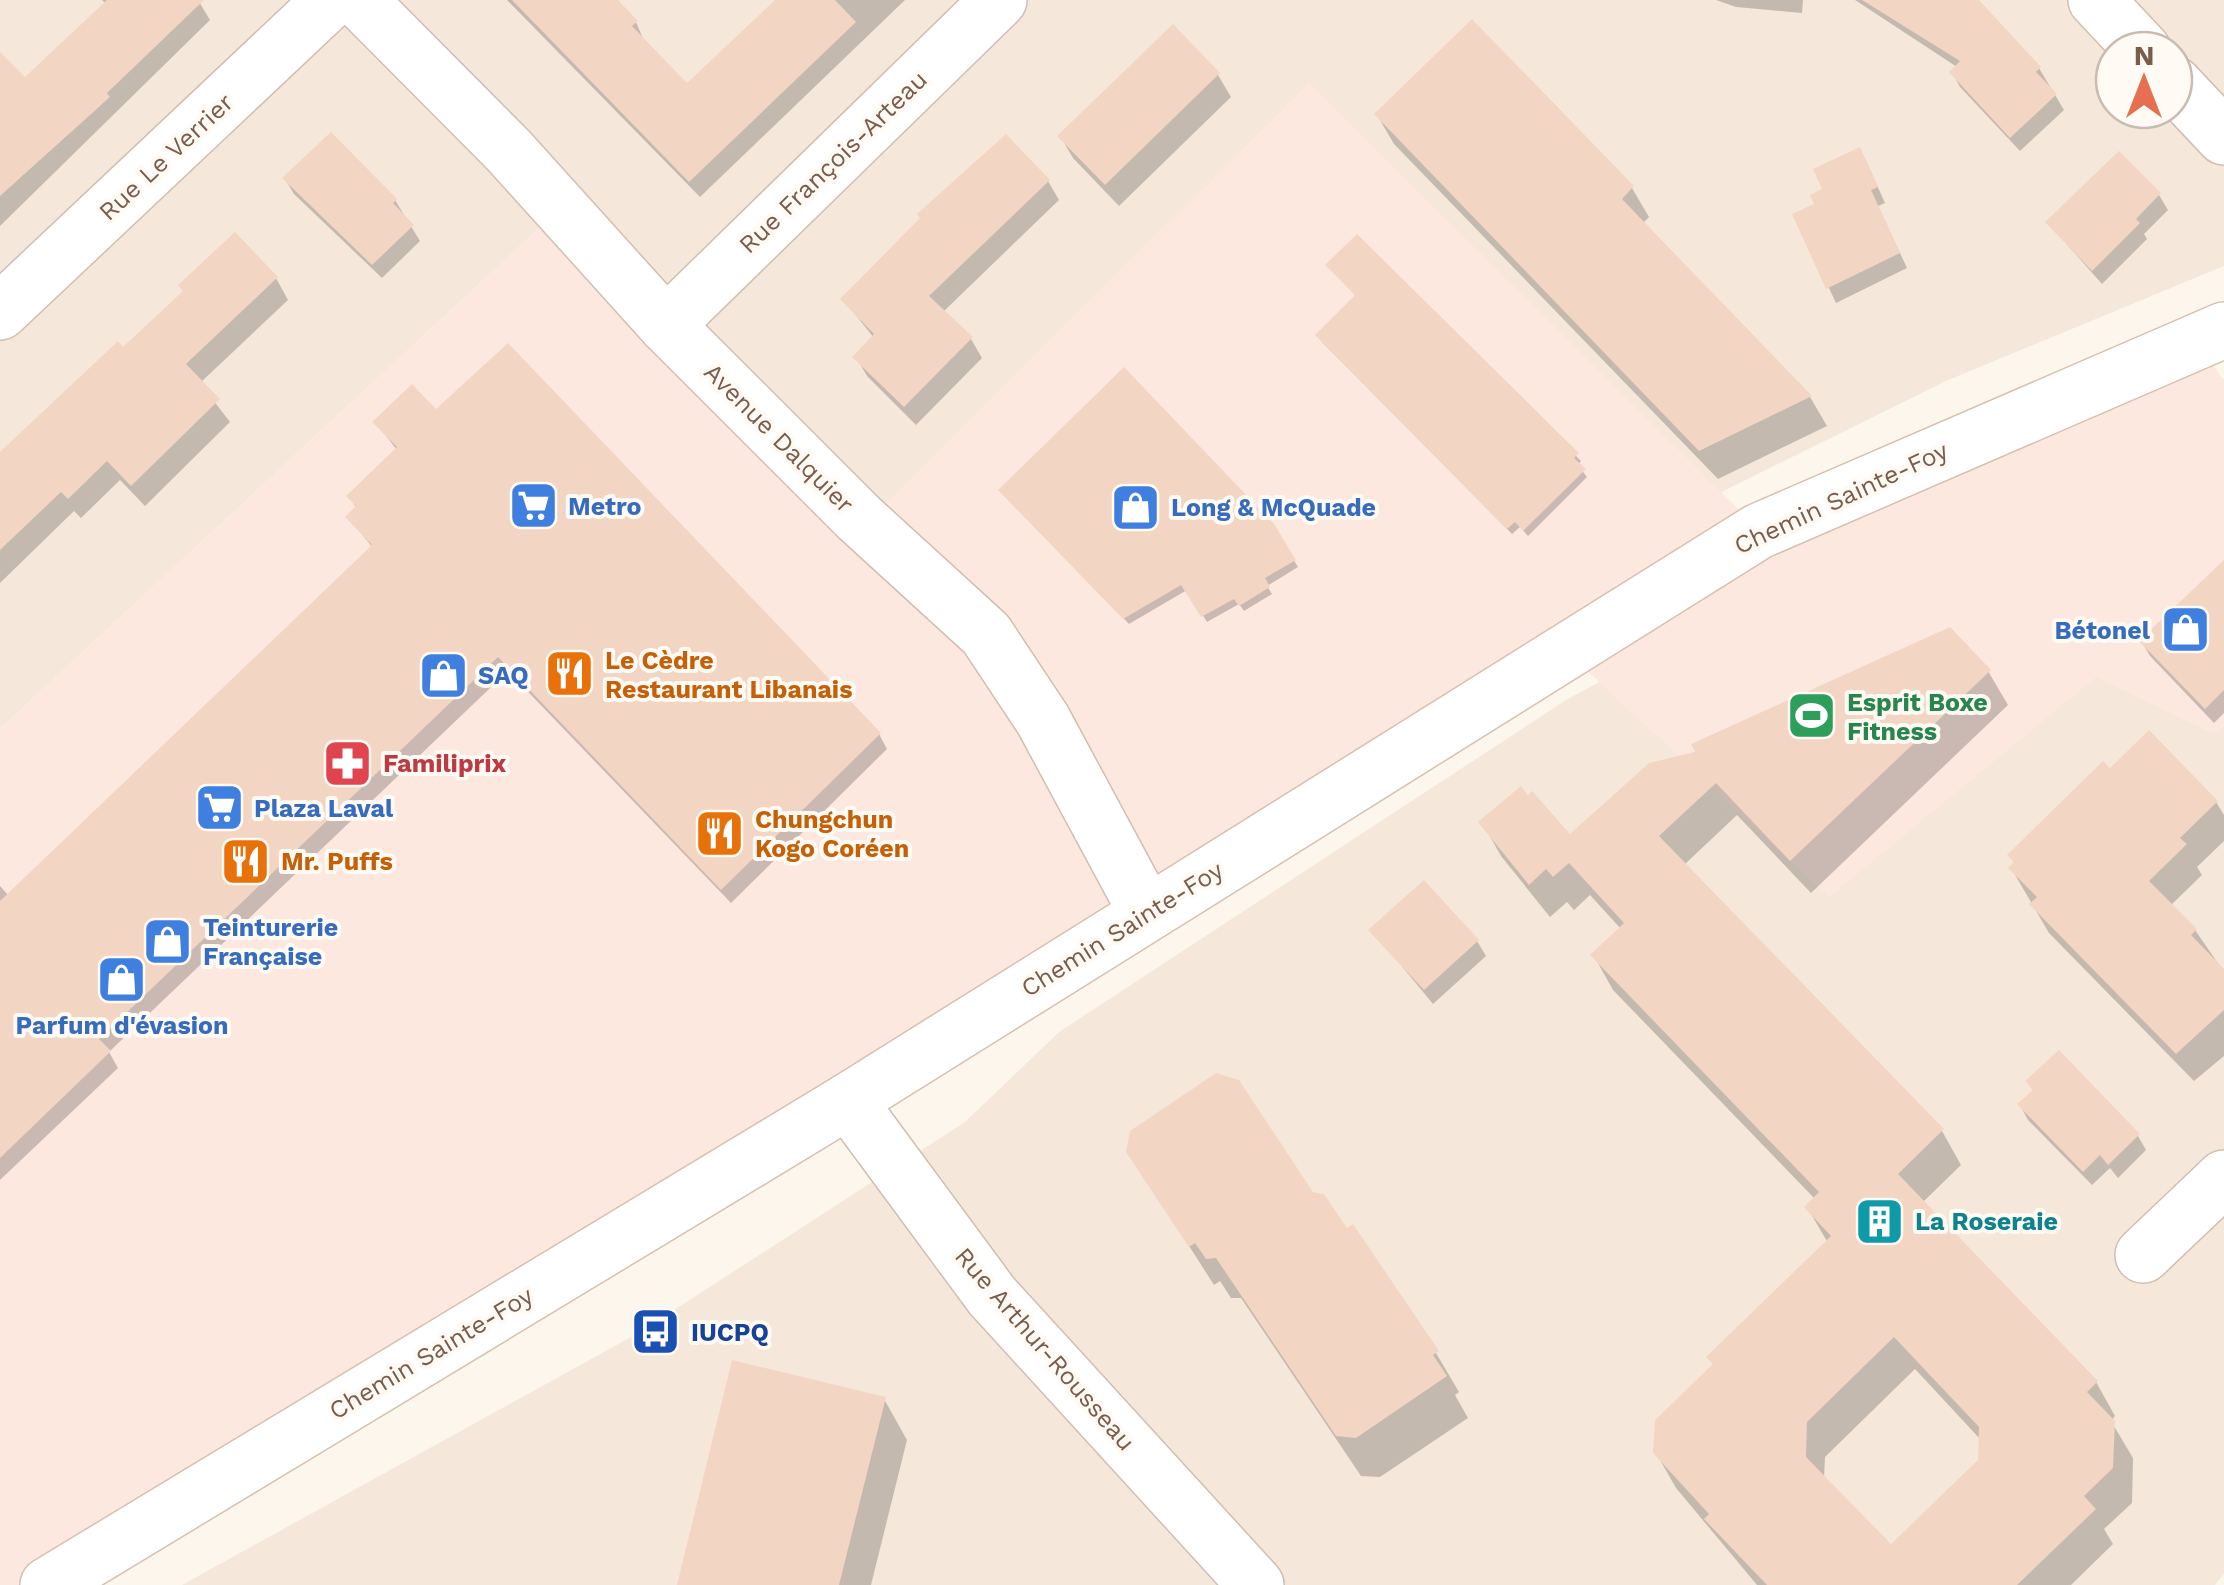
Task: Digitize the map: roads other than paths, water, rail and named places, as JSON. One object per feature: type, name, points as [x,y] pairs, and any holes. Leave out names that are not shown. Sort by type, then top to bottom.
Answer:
[{"type":"street","name":"Rue Le Verrier","points":[[0,312],[330,0]]},
{"type":"street","name":"Avenue Dalquier","points":[[359,0],[508,151],[666,324],[860,518],[986,634],[1043,720],[1147,913]]},
{"type":"street","name":"Rue François-Arteau","points":[[666,324],[999,0]]},
{"type":"street","points":[[2096,0],[2124,30]]},
{"type":"street","points":[[2194,106],[2224,138]]},
{"type":"street","name":"Chemin Sainte-Foy","points":[[48,1585],[848,1101],[1759,531],[2224,330]]},
{"type":"street","name":"Rue Arthur-Rousseau","points":[[848,1101],[992,1296],[1256,1585]]},
{"type":"street","points":[[2143,1255],[2224,1178]]},
{"type":"place","name":"Metro","points":[[533,506]]},
{"type":"place","name":"Long & McQuade","points":[[1136,507]]},
{"type":"place","name":"Bétonel","points":[[2185,630]]},
{"type":"place","name":"Le Cèdre Restaurant Libanais","points":[[570,674]]},
{"type":"place","name":"SAQ","points":[[443,675]]},
{"type":"place","name":"Esprit Boxe Fitness","points":[[1812,716]]},
{"type":"place","name":"Familiprix","points":[[348,763]]},
{"type":"place","name":"Plaza Laval","points":[[219,808]]},
{"type":"place","name":"Chungchun Kogo Coréen","points":[[720,833]]},
{"type":"place","name":"Mr. Puffs","points":[[246,861]]},
{"type":"place","name":"Teinturerie Française","points":[[168,941]]},
{"type":"place","name":"Parfum d'évasion","points":[[122,979]]},
{"type":"place","name":"La Roseraie","points":[[1880,1221]]},
{"type":"place","name":"IUCPQ","points":[[656,1332]]}]
